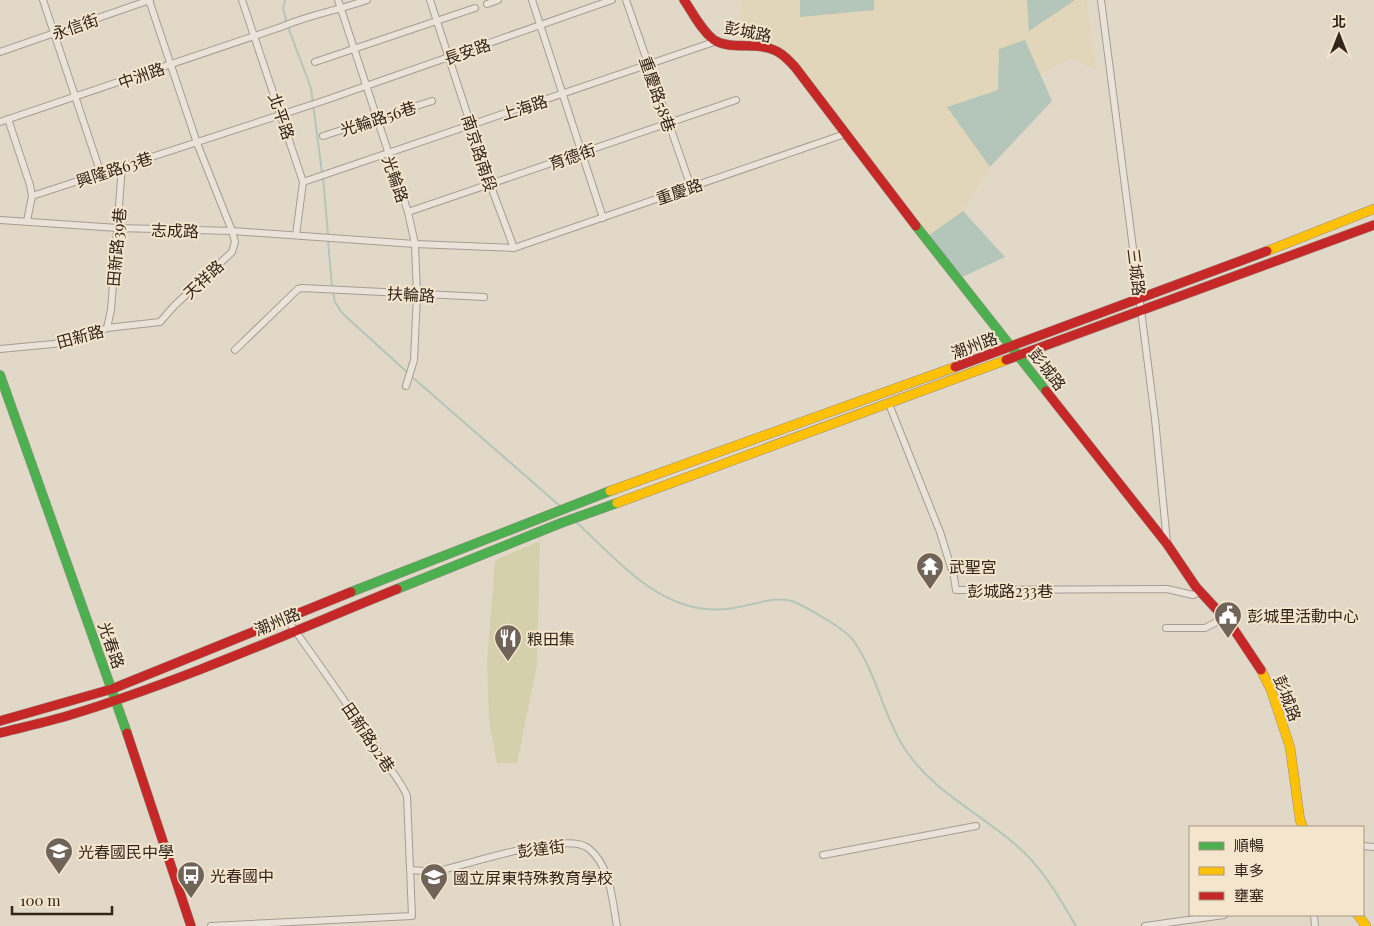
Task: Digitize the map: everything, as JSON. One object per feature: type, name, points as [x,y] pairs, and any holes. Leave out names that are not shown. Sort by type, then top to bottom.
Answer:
[{"type":"main road","name":"彭城路","points":[[684,0],[705,31],[717,41],[733,45],[756,45],[775,50],[794,67],[1018,356],[1167,544],[1200,592],[1231,625],[1261,670],[1271,690],[1290,747],[1300,820],[1303,826]]},
{"type":"main road","name":"潮州路","points":[[0,720],[112,689],[582,500],[1012,347],[1374,209]]},
{"type":"main road","name":"潮州路","points":[[0,733],[69,715],[115,700],[212,664],[561,523],[1374,225]]},
{"type":"main road","name":"光春路","points":[[0,375],[112,689],[191,926]]},
{"type":"street","points":[[43,0],[101,174]]},
{"type":"street","points":[[149,0],[197,143],[232,231]]},
{"type":"street","name":"永信街","points":[[0,52],[149,0]]},
{"type":"street","name":"北平路","points":[[242,0],[304,182],[296,235]]},
{"type":"street","name":"光輪路","points":[[338,0],[408,212],[415,244],[417,294],[413,364],[406,386]]},
{"type":"street","points":[[341,9],[367,0]]},
{"type":"street","name":"南京路南段","points":[[430,0],[490,184],[514,248]]},
{"type":"street","points":[[487,4],[498,0]]},
{"type":"street","points":[[532,0],[603,218]]},
{"type":"street","name":"長安路","points":[[282,114],[612,0]]},
{"type":"street","name":"重慶路58巷","points":[[626,0],[691,187]]},
{"type":"street","name":"三城路","points":[[1101,0],[1155,419],[1167,544]]},
{"type":"street","points":[[315,62],[475,8]]},
{"type":"street","name":"中洲路","points":[[0,122],[293,22],[341,9]]},
{"type":"street","name":"上海路","points":[[304,182],[717,41]]},
{"type":"street","name":"育德街","points":[[408,212],[736,100]]},
{"type":"street","name":"光輪路56巷","points":[[323,136],[432,101]]},
{"type":"street","points":[[197,143],[282,114]]},
{"type":"street","points":[[8,119],[32,196],[27,221]]},
{"type":"street","name":"重慶路","points":[[514,248],[845,134]]},
{"type":"street","name":"興隆路63巷","points":[[32,196],[197,143]]},
{"type":"street","name":"田新路39巷","points":[[107,328],[111,310],[122,166]]},
{"type":"street","name":"志成路","points":[[0,220],[118,228],[232,231],[415,244]]},
{"type":"street","name":"天祥路","points":[[160,322],[175,305],[232,252],[235,242],[232,231]]},
{"type":"street","points":[[415,244],[514,248]]},
{"type":"street","name":"扶輪路","points":[[235,350],[298,289],[302,288],[484,298]]},
{"type":"street","name":"田新路","points":[[0,349],[48,345],[78,340],[107,328],[160,322]]},
{"type":"street","name":"彭城路233巷","points":[[889,404],[940,532],[954,577],[956,590],[1167,589],[1193,595],[1200,592]]},
{"type":"street","name":"田新路92巷","points":[[211,926],[412,916],[407,796],[403,786],[286,618]]},
{"type":"street","points":[[1166,628],[1205,628],[1224,618]]},
{"type":"street","points":[[823,855],[976,826]]},
{"type":"street","name":"彭達街","points":[[411,870],[440,870],[506,852],[556,845],[573,844],[587,847],[598,860],[610,884],[617,926]]},
{"type":"street","points":[[1146,926],[1217,916]]},
{"type":"shaded area","points":[[741,0],[1086,0],[1097,70],[1071,59],[1040,74],[1025,40],[999,90],[948,107],[990,167],[963,211],[925,238],[795,67],[775,49],[739,45]]},
{"type":"shaded area","points":[[800,0],[874,0],[874,10],[800,17]]},
{"type":"shaded area","points":[[1027,0],[1075,0],[1029,31]]},
{"type":"shaded area","points":[[1025,40],[1052,101],[990,167],[947,107],[998,90],[999,49]]},
{"type":"shaded area","points":[[963,211],[1005,257],[958,279],[925,238]]},
{"type":"shaded area","points":[[540,541],[537,665],[517,763],[497,763],[489,722],[487,661],[495,560]]},
{"type":"waterway","points":[[285,0],[283,9],[287,23]]},
{"type":"waterway","points":[[288,27],[311,88],[322,173]]},
{"type":"waterway","points":[[323,177],[328,235]]},
{"type":"waterway","points":[[328,240],[332,287]]},
{"type":"waterway","points":[[333,292],[335,302],[342,313],[408,373]]},
{"type":"waterway","points":[[411,376],[560,506]]},
{"type":"waterway","points":[[576,522],[628,571],[666,597],[687,606],[710,609],[734,608],[766,601],[789,601],[811,610],[843,631],[853,640],[861,652],[896,734],[914,762],[955,800],[1001,833],[1034,863],[1076,926]]},
{"type":"traffic: fast","points":[[916,226],[1046,391]]},
{"type":"traffic: fast","points":[[0,375],[127,733]]},
{"type":"traffic: fast","points":[[351,592],[610,491]]},
{"type":"traffic: fast","points":[[397,589],[561,523],[617,503]]},
{"type":"traffic: slow","points":[[1267,251],[1374,209]]},
{"type":"traffic: slow","points":[[617,503],[1006,360]]},
{"type":"traffic: slow","points":[[610,491],[955,367]]},
{"type":"traffic: slow","points":[[1261,670],[1271,690],[1290,747],[1300,820],[1303,826]]},
{"type":"traffic: slow","points":[[1359,916],[1366,926]]},
{"type":"traffic: jam","points":[[684,0],[701,26],[714,40],[728,45],[767,47],[783,55],[795,67],[916,226]]},
{"type":"traffic: jam","points":[[1006,360],[1374,225]]},
{"type":"traffic: jam","points":[[955,367],[1267,251]]},
{"type":"traffic: jam","points":[[1046,391],[1167,544],[1196,587],[1231,625],[1261,670]]},
{"type":"traffic: jam","points":[[0,733],[112,702],[235,656],[397,589]]},
{"type":"traffic: jam","points":[[0,721],[112,689],[351,592]]},
{"type":"traffic: jam","points":[[127,733],[191,926]]},
{"type":"place","name":"武聖宮","points":[[930,590]]},
{"type":"place","name":"彭城里活動中心","points":[[1228,639]]},
{"type":"place","name":"粮田集","points":[[508,662]]},
{"type":"place","name":"光春國民中學","points":[[59,875]]},
{"type":"place","name":"光春國中","points":[[191,899]]},
{"type":"place","name":"國立屏東特殊教育學校","points":[[434,901]]}]
